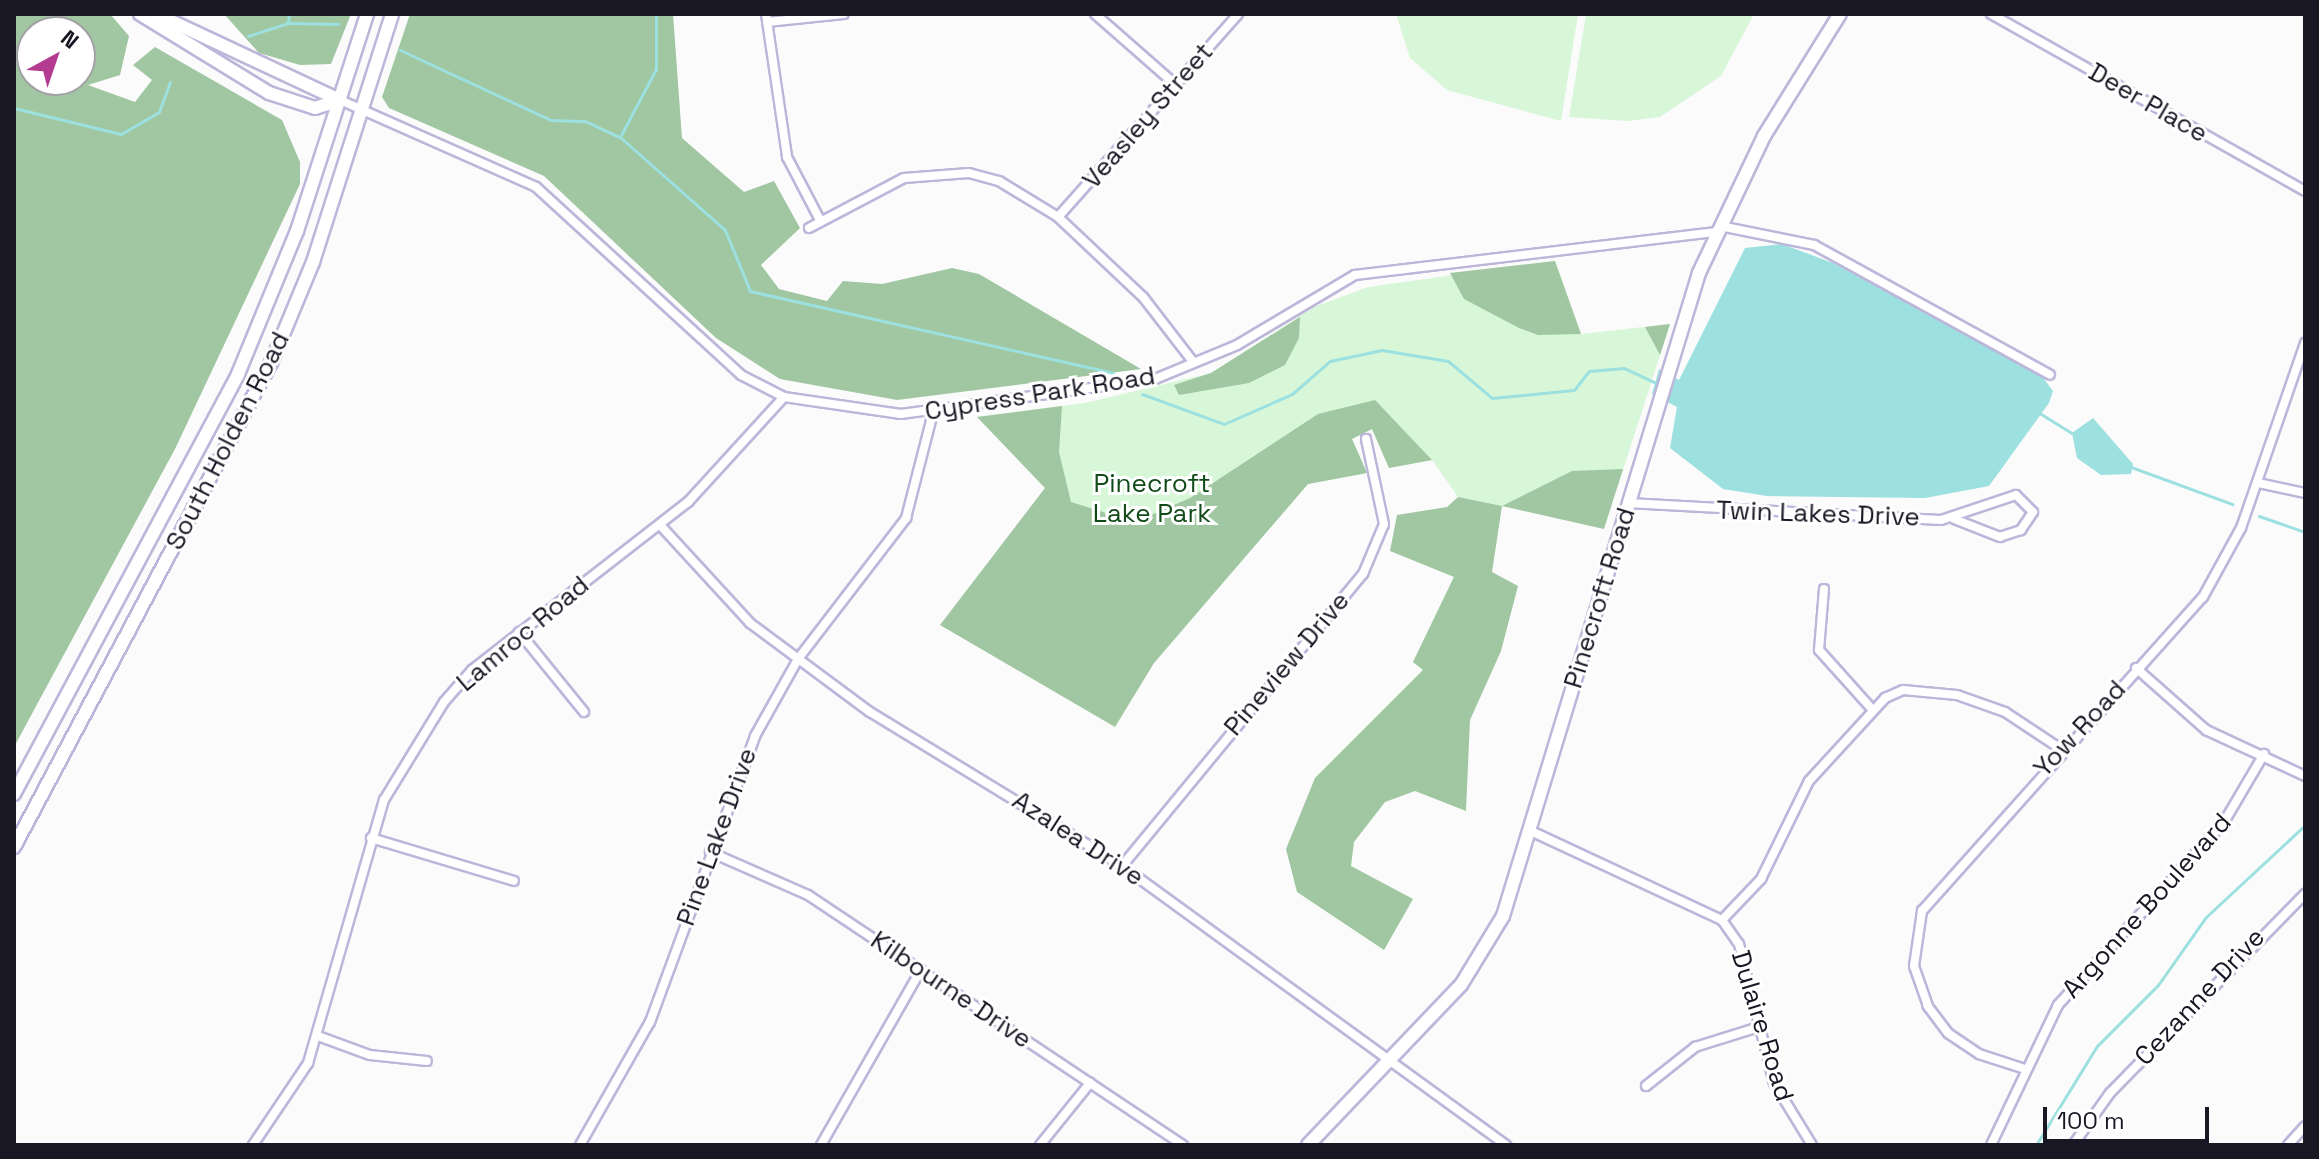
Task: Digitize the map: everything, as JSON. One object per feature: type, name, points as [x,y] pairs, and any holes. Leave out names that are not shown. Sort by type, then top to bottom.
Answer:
[{"type":"main road","points":[[140,14],[269,93],[315,108],[340,100]]},
{"type":"main road","points":[[156,14],[340,100]]},
{"type":"main road","name":"South Holden Road","points":[[14,794],[238,374],[297,231],[367,14]]},
{"type":"main road","name":"South Holden Road","points":[[14,847],[272,361],[392,14]]},
{"type":"main road","name":"Pinecroft Road","points":[[1308,1145],[1393,1058],[1486,950],[1533,832],[1657,408],[1718,229],[1764,136],[1840,14]]},
{"type":"street","points":[[820,220],[787,157],[766,18],[844,14]]},
{"type":"street","points":[[1095,14],[1176,85]]},
{"type":"street","name":"Veasley Street","points":[[1058,217],[1238,14]]},
{"type":"street","name":"Deer Place","points":[[1991,14],[2305,191]]},
{"type":"street","name":"Cypress Park Road","points":[[340,100],[536,187],[693,335],[784,397],[933,413],[1155,379],[1194,363],[1355,275],[1718,229]]},
{"type":"street","points":[[809,228],[904,178],[938,172],[999,181],[1058,217],[1143,297],[1194,363]]},
{"type":"street","points":[[1718,229],[1814,245],[2050,375]]},
{"type":"street","name":"Yow Road","points":[[2022,1068],[1979,1054],[1948,1033],[1928,1006],[1914,966],[1916,941],[1935,888],[2136,668],[2225,562],[2258,483],[2305,343]]},
{"type":"street","name":"Lamroc Road","points":[[253,1145],[318,1036],[371,838],[401,768],[444,702],[519,632],[660,525],[726,467],[784,397]]},
{"type":"street","name":"Pine Lake Drive","points":[[580,1145],[650,1022],[733,782],[798,659],[906,518],[933,413]]},
{"type":"street","name":"Pineview Drive","points":[[1122,866],[1363,574],[1384,524],[1366,439]]},
{"type":"street","points":[[2258,483],[2305,493]]},
{"type":"street","name":"Twin Lakes Drive","points":[[1628,503],[1954,519],[2000,537],[2013,535],[2030,519],[2031,502],[2003,497],[1954,519]]},
{"type":"street","name":"Azalea Drive","points":[[660,525],[750,623],[870,712],[1122,866],[1393,1058],[1506,1145]]},
{"type":"street","points":[[1824,589],[1819,650],[1871,708]]},
{"type":"street","points":[[519,632],[584,712]]},
{"type":"street","points":[[2136,668],[2206,730],[2264,754],[2305,776]]},
{"type":"street","points":[[1722,920],[1761,879],[1809,781],[1871,708],[1903,690],[1957,695],[2005,712],[2061,749]]},
{"type":"street","name":"Argonne Boulevard","points":[[1991,1145],[2022,1068],[2078,979],[2224,822],[2264,754]]},
{"type":"street","name":"Dulaire Road","points":[[1533,832],[1722,920],[1739,944],[1759,1027],[1787,1112],[1812,1145]]},
{"type":"street","points":[[371,838],[514,881]]},
{"type":"street","name":"Kilbourne Drive","points":[[710,852],[787,883],[1183,1145]]},
{"type":"street","name":"Cezanne Drive","points":[[2073,1145],[2110,1093],[2305,894]]},
{"type":"street","points":[[821,1145],[921,970]]},
{"type":"street","points":[[1646,1086],[1695,1047],[1759,1027]]},
{"type":"street","points":[[318,1036],[370,1055],[427,1061]]},
{"type":"street","points":[[1040,1145],[1090,1083]]},
{"type":"street","points":[[2288,1145],[2305,1126]]},
{"type":"green space","points":[[14,14],[110,14],[129,36],[120,75],[96,82],[96,16],[16,16],[16,96],[96,96],[96,88],[135,102],[152,80],[133,65],[155,47],[282,120],[300,162],[300,184],[175,449],[14,747]]},
{"type":"green space","points":[[224,14],[351,14],[331,64],[300,65],[259,53]]},
{"type":"green space","points":[[410,14],[673,14],[682,138],[744,192],[774,181],[800,228],[761,265],[779,289],[827,301],[843,281],[882,284],[952,268],[979,274],[1141,369],[897,400],[780,379],[716,338],[544,176],[389,108],[382,97]]},
{"type":"green space","points":[[1396,14],[1578,14],[1561,121],[1447,90],[1410,58]]},
{"type":"green space","points":[[1586,14],[1754,14],[1721,76],[1660,117],[1627,121],[1569,117]]},
{"type":"green space","name":"Pinecroft Lake Park","points":[[1555,261],[1581,334],[1670,324],[1616,492],[1502,506],[1491,540],[1493,603],[1353,809],[1315,778],[1423,670],[1413,662],[1454,576],[1458,497],[1432,460],[1389,468],[1372,429],[1352,439],[1367,473],[1308,484],[1154,663],[990,564],[1045,488],[977,417],[1085,403],[1211,373],[1314,307],[1368,287]]},
{"type":"green space","points":[[1555,261],[1581,334],[1538,335],[1519,328],[1464,299],[1450,273]]},
{"type":"green space","points":[[1300,317],[1299,338],[1285,365],[1249,383],[1179,395],[1174,385],[1211,373]]},
{"type":"green space","points":[[1670,324],[1660,355],[1645,327]]},
{"type":"green space","points":[[1375,400],[1432,460],[1389,468],[1372,429],[1352,439],[1367,473],[1308,484],[1154,663],[1115,727],[940,625],[1045,488],[977,417],[1062,406],[1059,452],[1071,502],[1135,522],[1190,498],[1318,414]]},
{"type":"green space","points":[[1623,469],[1604,529],[1502,506],[1572,471]]},
{"type":"green space","points":[[1458,497],[1502,506],[1492,572],[1518,586],[1501,651],[1470,720],[1466,811],[1415,791],[1385,802],[1354,842],[1351,866],[1413,899],[1384,950],[1297,892],[1286,849],[1315,778],[1423,670],[1413,662],[1454,577],[1390,551],[1397,515],[1447,507]]},
{"type":"water","points":[[1782,244],[1833,263],[2041,375],[2053,391],[2049,403],[1989,486],[1925,498],[1767,496],[1723,489],[1670,448],[1677,407],[1652,394],[1659,369],[1679,380],[1745,248]]},
{"type":"water","points":[[2093,418],[2133,464],[2131,474],[2101,475],[2077,458],[2072,433]]},
{"type":"waterway","points":[[288,23],[289,14]]},
{"type":"waterway","points":[[620,137],[656,69],[656,14]]},
{"type":"waterway","points":[[248,36],[288,23],[338,24]]},
{"type":"waterway","points":[[400,50],[551,120],[585,121],[620,137],[725,230],[750,291],[1113,373]]},
{"type":"waterway","points":[[14,108],[121,134],[159,112],[170,82]]},
{"type":"waterway","points":[[1142,394],[1224,424],[1292,394],[1330,361],[1382,350],[1448,361],[1492,398],[1574,390],[1589,371],[1624,368],[1656,383]]},
{"type":"waterway","points":[[2041,414],[2072,433]]},
{"type":"waterway","points":[[2131,467],[2232,504]]},
{"type":"waterway","points":[[2259,516],[2305,532]]},
{"type":"waterway","points":[[2036,1145],[2097,1046],[2158,985],[2206,917],[2305,825]]}]
